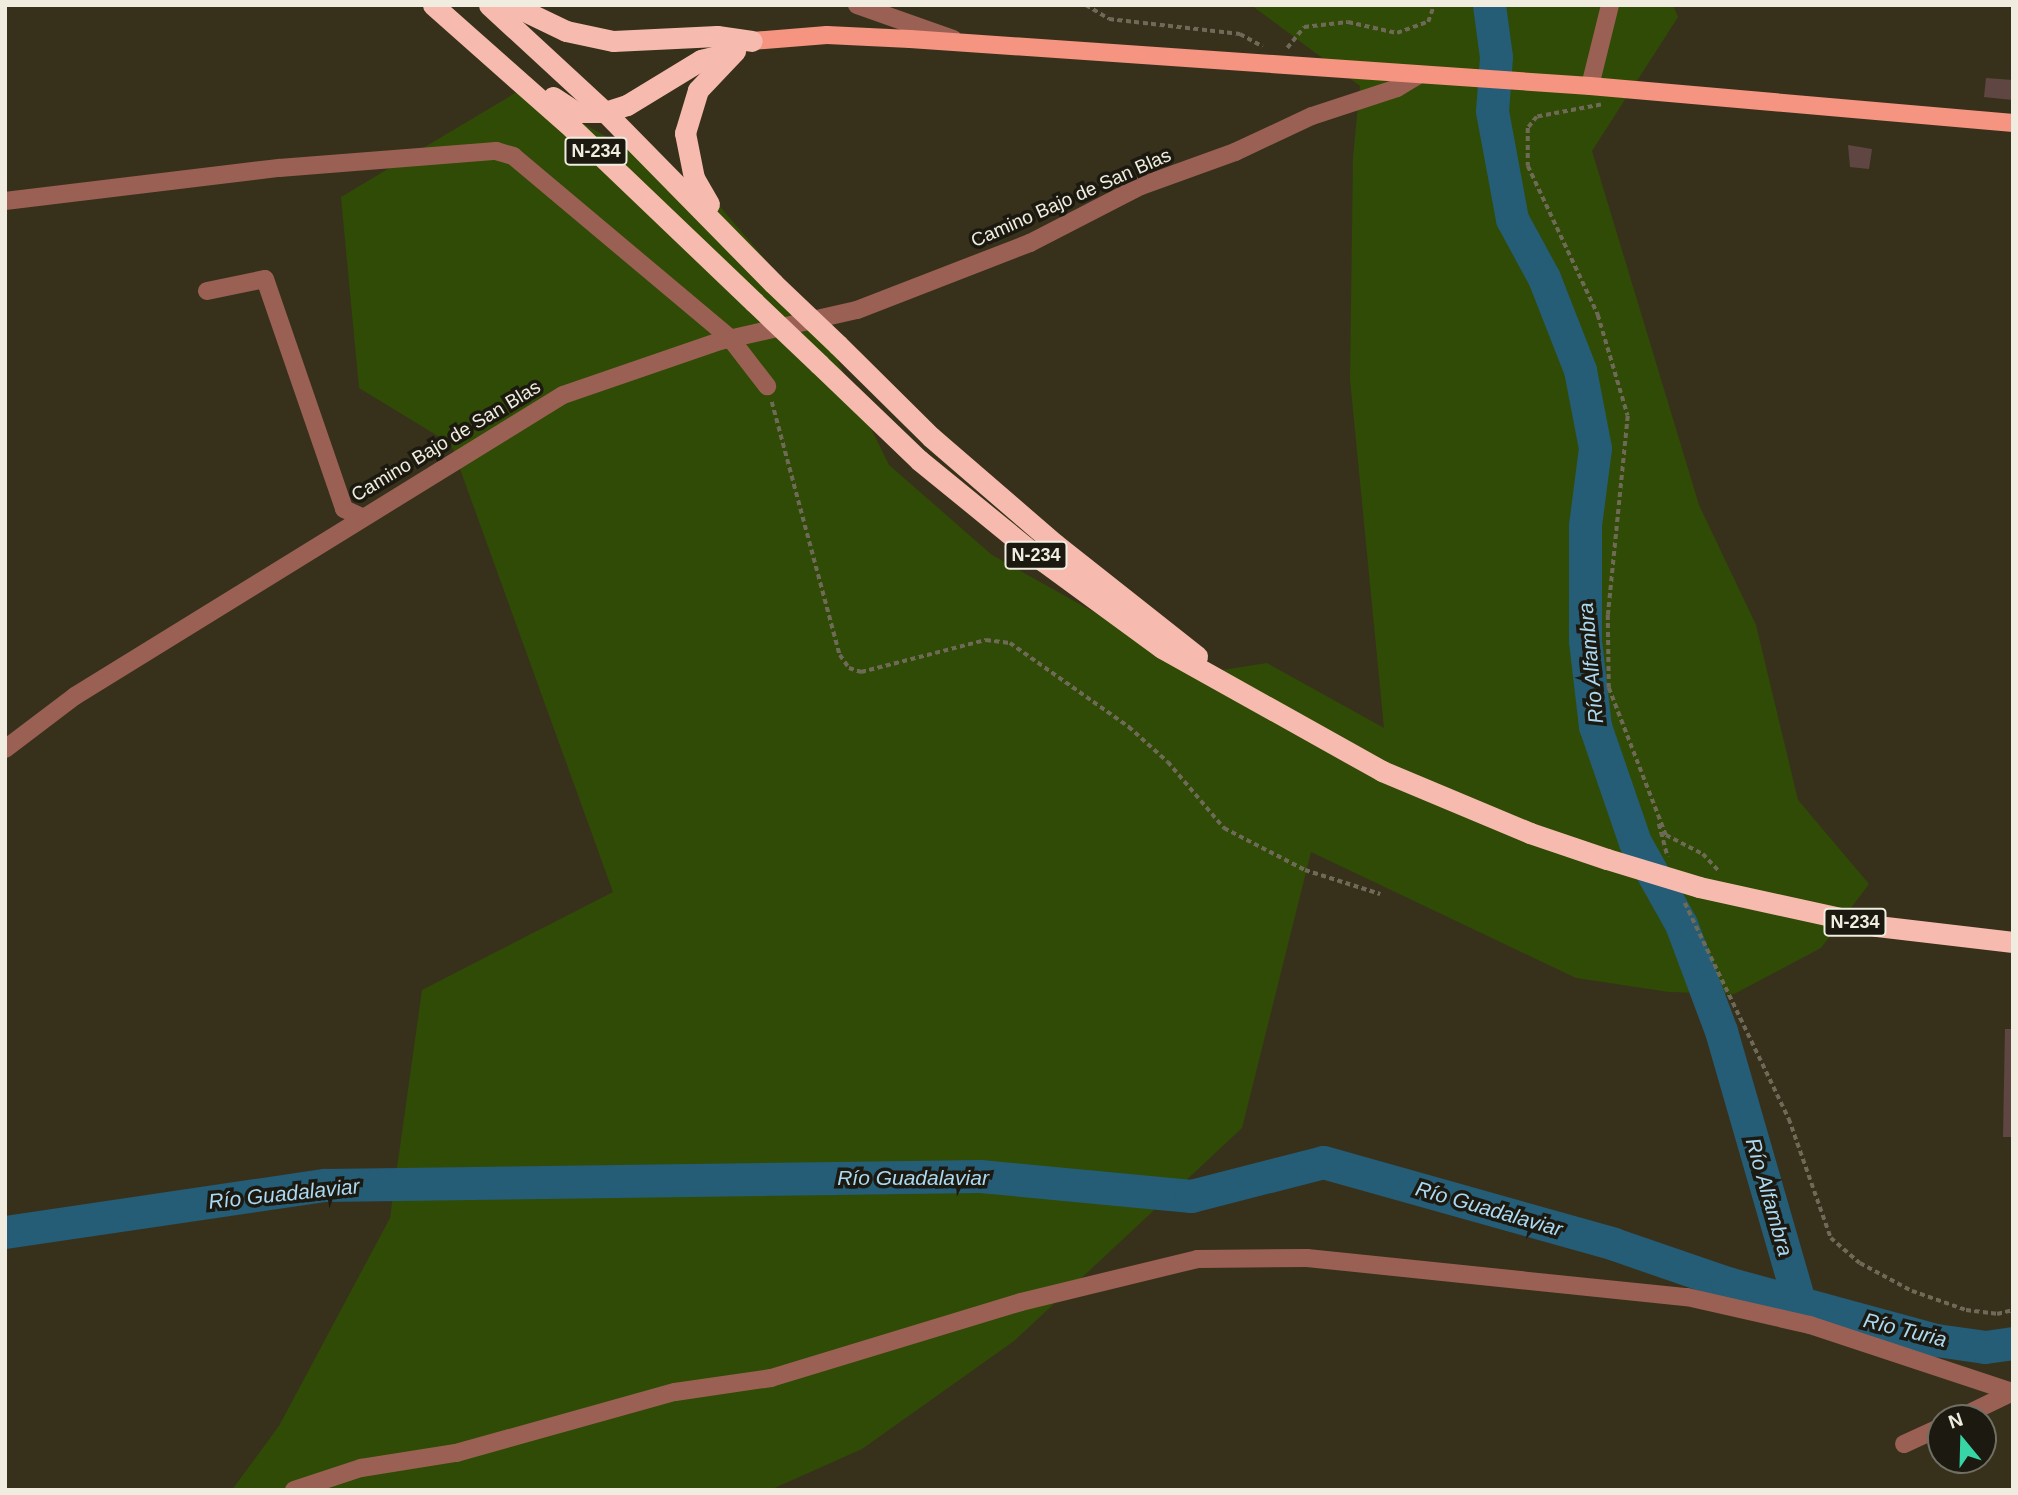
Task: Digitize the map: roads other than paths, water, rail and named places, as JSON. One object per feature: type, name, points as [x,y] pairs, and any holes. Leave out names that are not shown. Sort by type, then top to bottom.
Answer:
[{"type":"highway","name":"N-234","points":[[433,5],[572,128],[919,460],[1043,561],[1162,648],[1276,716],[1382,771],[1530,833],[1699,890],[1877,926],[2013,942]]},
{"type":"highway","points":[[449,5],[552,97],[576,112],[605,112],[627,105],[701,60],[743,46]]},
{"type":"highway","name":"N-234","points":[[489,5],[605,112],[931,437],[1055,544],[1276,716]]},
{"type":"highway","points":[[512,5],[566,31],[613,41],[717,36],[743,46]]},
{"type":"highway","points":[[722,227],[694,178],[685,133],[698,90],[743,46]]},
{"type":"main road","points":[[743,46],[827,35],[963,43],[1590,86],[2013,123]]},
{"type":"street","points":[[857,5],[963,43]]},
{"type":"street","points":[[1590,86],[1610,5]]},
{"type":"street","name":"Camino Bajo de San Blas","points":[[5,749],[75,696],[563,395],[730,338],[857,310],[1030,243],[1141,186],[1235,152],[1312,116],[1397,88],[1419,75]]},
{"type":"street","points":[[5,201],[293,166],[496,150],[513,156],[730,338],[767,386]]},
{"type":"street","points":[[207,291],[265,279],[344,509],[362,517]]},
{"type":"street","points":[[294,1490],[361,1468],[456,1452],[676,1392],[771,1378],[1021,1302],[1197,1259],[1307,1258],[1687,1297],[1810,1325],[2013,1392]]},
{"type":"street","points":[[1988,1404],[2013,1392]]},
{"type":"street","points":[[1904,1444],[1927,1433]]},
{"type":"waterway","name":"Río Alfambra","points":[[1489,5],[1496,57],[1492,111],[1512,219],[1544,278],[1580,370],[1595,448],[1585,525],[1585,641],[1595,726],[1635,842],[1681,924],[1721,1031],[1799,1302]]},
{"type":"waterway","name":"Río Guadalaviar","points":[[5,1232],[325,1185],[980,1176],[1191,1196],[1323,1162],[1614,1244],[1727,1283],[1936,1340],[1985,1347],[2013,1343]]},
{"type":"water label","name":"Río Turia","points":[[1905,1330]]}]
